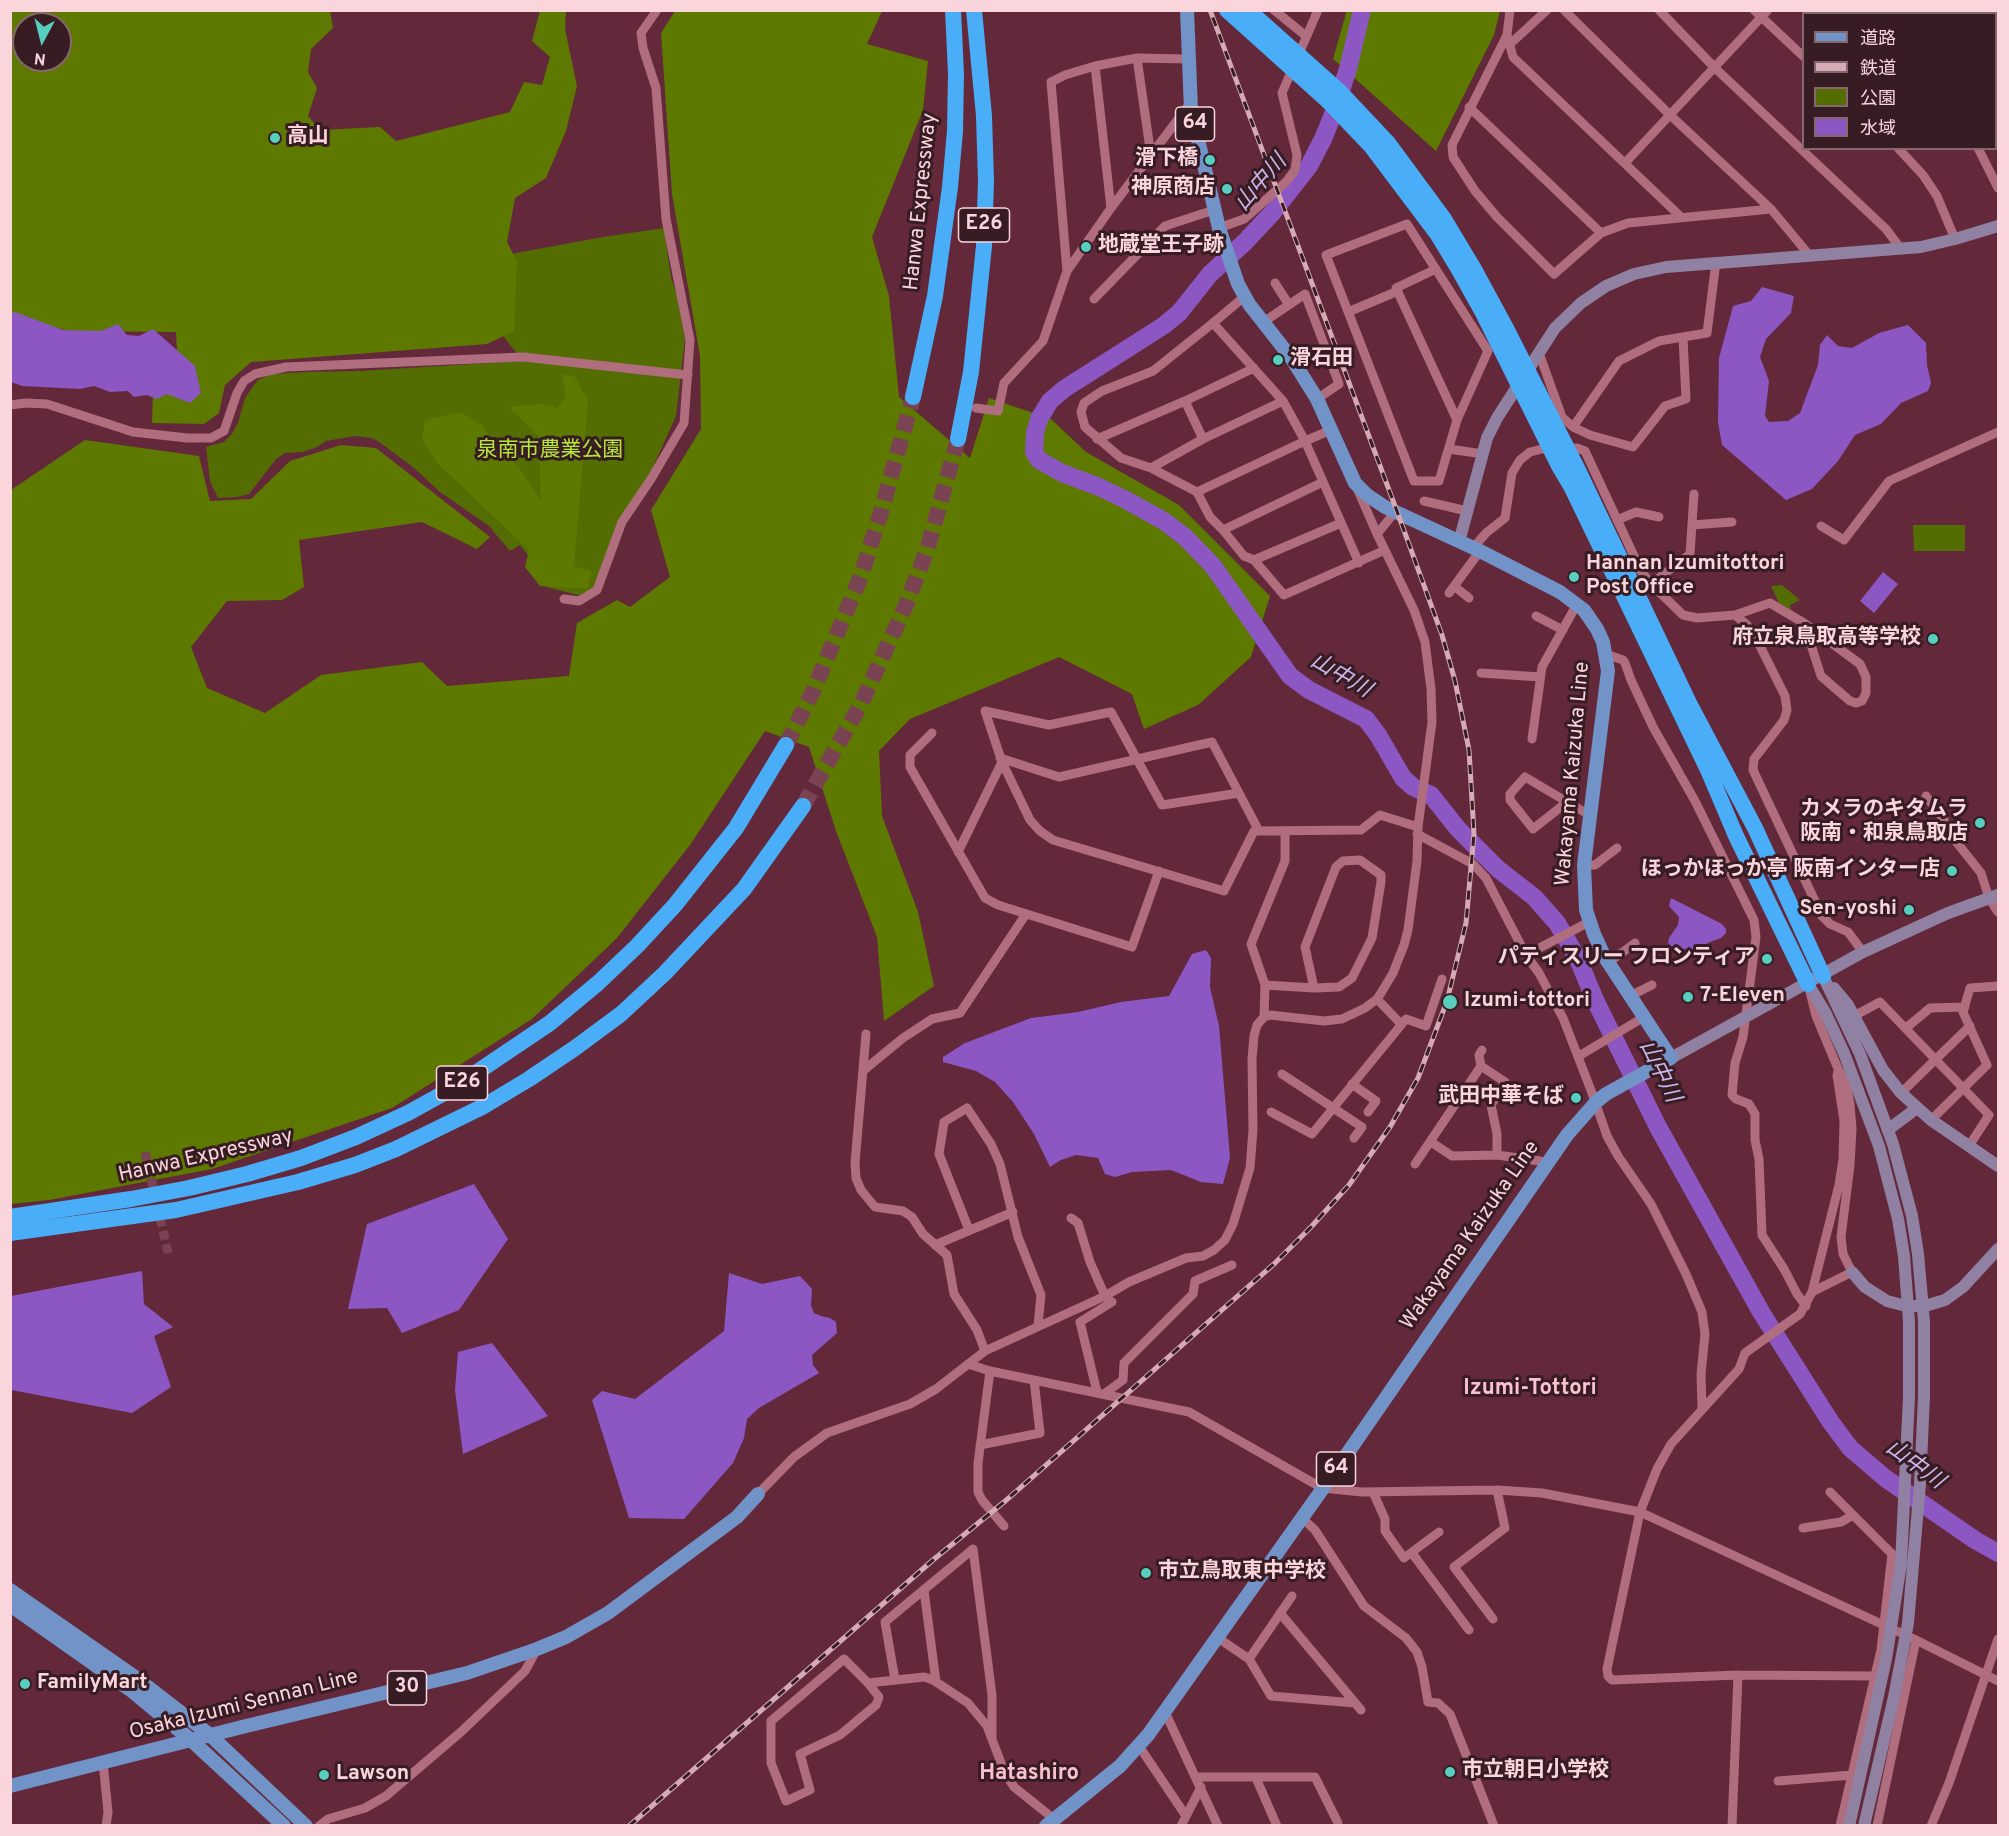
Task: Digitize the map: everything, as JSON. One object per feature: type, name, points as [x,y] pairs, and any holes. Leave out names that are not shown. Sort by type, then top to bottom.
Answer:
[{"type":"highway","name":"Hanwa Expressway","points":[[913,397],[935,296],[950,187],[956,85],[953,10]]},
{"type":"highway","name":"E26","points":[[958,439],[971,372],[984,246],[986,181],[984,116],[974,10]]},
{"type":"highway","points":[[1227,10],[1327,100],[1375,139],[1388,143],[1444,219],[1567,466],[1755,828],[1823,976]]},
{"type":"highway","points":[[1248,10],[1339,91],[1375,139]]},
{"type":"highway","points":[[1567,466],[1572,488],[1808,984]]},
{"type":"highway","name":"Hanwa Expressway","points":[[10,1217],[131,1199],[247,1174],[302,1158],[408,1113],[455,1087],[550,1023],[598,983],[637,946],[694,882],[730,835],[786,745]]},
{"type":"highway","name":"Hanwa Expressway","points":[[10,1233],[176,1210],[298,1182],[355,1165],[396,1149],[484,1106],[575,1048],[621,1014],[665,974],[744,889],[803,806]]},
{"type":"main road","name":"Wakayama Kaizuka Line","points":[[1050,1822],[1120,1766],[1165,1712],[1567,1135],[1601,1098],[1671,1058],[1639,1020],[1630,996],[1584,924],[1584,865],[1608,671],[1606,654],[1597,629],[1589,616],[1560,591],[1395,512],[1366,495],[1354,483],[1317,399],[1292,359],[1244,297],[1238,284],[1214,210],[1191,102],[1186,10]]},
{"type":"main road","points":[[1460,542],[1487,438],[1497,418],[1555,328],[1581,303],[1606,286],[1634,274],[1666,267],[1922,247],[1998,226]]},
{"type":"main road","points":[[1671,1058],[1863,952],[1948,913],[1994,897]]},
{"type":"main road","points":[[1823,976],[1848,1005],[1883,1070],[1901,1093],[1931,1120],[1998,1166]]},
{"type":"main road","points":[[1823,976],[1860,1054],[1889,1129],[1912,1216],[1923,1312],[1924,1359],[1920,1484],[1908,1623],[1886,1735],[1864,1826]]},
{"type":"main road","points":[[1808,984],[1825,1012],[1844,1053],[1879,1146],[1898,1219],[1908,1293],[1910,1359],[1901,1564],[1893,1622],[1849,1826]]},
{"type":"main road","points":[[1889,1129],[1917,1108]]},
{"type":"main road","points":[[1852,1272],[1865,1287],[1887,1301],[1906,1306],[1925,1306],[1945,1300],[1963,1287],[1998,1249]]},
{"type":"main road","name":"Osaka Izumi Sennan Line","points":[[10,1786],[467,1673],[537,1649],[566,1637],[608,1613],[737,1517],[758,1494]]},
{"type":"main road","points":[[10,1590],[135,1677],[210,1735],[306,1826]]},
{"type":"main road","points":[[10,1605],[132,1691],[191,1740],[284,1826]]},
{"type":"street","points":[[564,599],[579,601],[597,590],[622,522],[684,423],[690,340],[666,219],[656,88],[643,48],[641,33],[657,10]]},
{"type":"street","points":[[1274,10],[1306,36]]},
{"type":"street","points":[[1220,232],[1244,219],[1286,182],[1295,170],[1297,155],[1282,93],[1318,10]]},
{"type":"street","points":[[1510,10],[1507,35],[1513,57],[1681,217]]},
{"type":"street","points":[[1509,45],[1547,10]]},
{"type":"street","points":[[1564,10],[1670,115],[1771,209],[1810,255]]},
{"type":"street","points":[[1659,10],[1715,68],[1802,150]]},
{"type":"street","points":[[1625,163],[1715,68],[1761,13],[1802,56]]},
{"type":"street","points":[[1507,35],[1452,145],[1454,157],[1475,191],[1497,217],[1554,274],[1600,233],[1628,223],[1771,209]]},
{"type":"street","points":[[1067,271],[1051,82],[1095,66],[1137,58],[1188,59]]},
{"type":"street","points":[[1137,58],[1151,156]]},
{"type":"street","points":[[1095,66],[1111,208]]},
{"type":"street","points":[[976,408],[998,411],[1004,383],[1043,341],[1067,271],[1191,102]]},
{"type":"street","points":[[1469,107],[1600,233]]},
{"type":"street","points":[[1802,150],[1886,229],[1902,249]]},
{"type":"street","points":[[1900,150],[1923,175],[1937,196],[1955,239]]},
{"type":"street","points":[[1979,150],[1998,188]]},
{"type":"street","points":[[1094,298],[1165,226],[1214,210]]},
{"type":"street","points":[[1407,224],[1488,351],[1457,420],[1439,481],[1414,481],[1348,312],[1326,255],[1407,224]]},
{"type":"street","points":[[1574,427],[1619,361],[1659,341],[1707,333],[1716,262]]},
{"type":"street","points":[[1436,269],[1396,288],[1457,420]]},
{"type":"street","points":[[1275,283],[1289,305]]},
{"type":"street","points":[[1348,312],[1398,291]]},
{"type":"street","points":[[1263,323],[1305,294],[1339,384],[1317,399]]},
{"type":"street","points":[[1244,297],[1153,371],[1122,382],[1084,403],[1081,411],[1084,427],[1121,458],[1151,468],[1197,492],[1210,517],[1244,556],[1254,560],[1284,595],[1385,550]]},
{"type":"street","points":[[1213,323],[1283,401],[1305,441],[1359,563]]},
{"type":"street","points":[[1539,353],[1562,417],[1574,427],[1590,435],[1633,447],[1665,406],[1686,399],[1683,338]]},
{"type":"street","points":[[10,405],[26,402],[47,404],[133,432],[187,438],[211,438],[224,431],[237,393],[244,381],[255,374],[286,367],[523,357],[688,375]]},
{"type":"street","points":[[1097,439],[1254,368]]},
{"type":"street","points":[[1185,401],[1203,439]]},
{"type":"street","points":[[1151,468],[1203,439],[1283,401]]},
{"type":"street","points":[[1197,492],[1331,430]]},
{"type":"street","points":[[1821,525],[1844,540],[1888,481],[1998,432]]},
{"type":"street","points":[[1469,598],[1451,590],[1485,533],[1505,518],[1512,473],[1520,460],[1530,452],[1542,449],[1577,448],[1585,451],[1641,571],[1651,584],[1687,617],[1735,615],[1770,603],[1804,623],[1860,664],[1866,677],[1866,696],[1862,701],[1856,703],[1850,701],[1821,676],[1804,623]]},
{"type":"street","points":[[1449,449],[1483,454]]},
{"type":"street","points":[[1223,530],[1323,482]]},
{"type":"street","points":[[1100,1393],[1080,1322],[1129,1282],[1186,1258],[1209,1253],[1230,1232],[1251,1168],[1252,1059],[1257,1025],[1264,1017],[1270,1015],[1324,1020],[1342,1019],[1365,1008],[1377,999],[1393,973],[1407,938],[1417,861],[1417,830],[1432,722],[1431,689],[1425,642],[1414,610],[1354,483]]},
{"type":"street","points":[[1651,584],[1690,554],[1694,494]]},
{"type":"street","points":[[1424,501],[1467,512]]},
{"type":"street","points":[[1377,534],[1395,512]]},
{"type":"street","points":[[1617,520],[1636,512],[1659,517]]},
{"type":"street","points":[[1692,525],[1732,522]]},
{"type":"street","points":[[1254,560],[1341,523]]},
{"type":"street","points":[[1532,739],[1542,667],[1577,604]]},
{"type":"street","points":[[1735,615],[1747,625],[1756,638],[1785,696],[1787,706],[1784,720],[1754,759],[1753,770],[1822,916],[1830,924],[1848,932],[1863,952]]},
{"type":"street","points":[[1536,616],[1563,630]]},
{"type":"street","points":[[1606,654],[1623,660],[1653,727],[1695,801],[1754,920],[1756,938],[1743,1037],[1735,1063],[1732,1095],[1749,1104],[1755,1114],[1755,1140],[1760,1161],[1762,1235],[1806,1306]]},
{"type":"street","points":[[1481,673],[1494,669],[1540,677]]},
{"type":"street","points":[[1239,793],[1162,805],[1111,712],[1049,725],[985,711],[1001,760],[1030,820],[1053,840],[1224,891],[1254,831],[1361,830],[1380,815],[1417,830],[1480,871],[1491,886],[1526,955],[1539,973],[1563,1018],[1579,1056],[1601,1098],[1612,1146],[1651,1204],[1702,1312],[1705,1334],[1701,1374],[1702,1407]]},
{"type":"street","points":[[932,733],[910,755],[910,767],[985,898],[998,905],[1132,947],[1159,871]]},
{"type":"street","points":[[1001,760],[1059,777],[1212,742],[1259,831]]},
{"type":"street","points":[[958,852],[1001,760]]},
{"type":"street","points":[[1567,802],[1533,829],[1510,800],[1510,794],[1525,777],[1591,816]]},
{"type":"street","points":[[1926,796],[1944,820],[1954,839],[1981,873],[1994,897],[1998,912]]},
{"type":"street","points":[[1264,1017],[1265,985],[1251,944],[1285,861],[1285,831]]},
{"type":"street","points":[[1584,865],[1595,865],[1617,848]]},
{"type":"street","points":[[1265,985],[1314,988],[1339,987],[1352,978],[1372,938],[1379,902],[1381,875],[1360,860],[1343,861],[1336,867],[1305,947],[1314,988]]},
{"type":"street","points":[[864,1070],[903,1038],[932,1019],[960,1013],[1026,914]]},
{"type":"street","points":[[1526,955],[1584,924]]},
{"type":"street","points":[[1608,963],[1635,943]]},
{"type":"street","points":[[1271,1112],[1312,1134],[1406,1019],[1426,1026],[1442,979]]},
{"type":"street","points":[[1808,984],[1816,1016],[1838,1069],[1845,1079],[1852,1117],[1850,1164],[1841,1232],[1843,1254],[1852,1272],[1812,1292]]},
{"type":"street","points":[[1630,996],[1652,985]]},
{"type":"street","points":[[1931,1120],[1987,1065],[1963,1012],[1971,988],[1998,986]]},
{"type":"street","points":[[1377,999],[1401,1024]]},
{"type":"street","points":[[1854,1016],[1880,1002],[1989,1114],[1969,1146]]},
{"type":"street","points":[[1906,1028],[1930,1008],[1965,1007]]},
{"type":"street","points":[[1579,1056],[1639,1020]]},
{"type":"street","points":[[1901,1093],[1970,1026]]},
{"type":"street","points":[[866,1034],[855,1163],[856,1178],[861,1190],[875,1207],[903,1211],[912,1217],[923,1234],[947,1255],[954,1294],[977,1330],[985,1351]]},
{"type":"street","points":[[1415,1164],[1481,1066],[1479,1055],[1482,1050]]},
{"type":"street","points":[[1844,1053],[1837,1075],[1845,1121],[1843,1160],[1839,1185],[1812,1292],[1806,1306],[1793,1320],[1745,1353],[1738,1369],[1671,1444],[1657,1469],[1640,1512],[1607,1670],[1612,1680],[1738,1675],[1875,1676]]},
{"type":"street","points":[[1481,1066],[1505,1082],[1491,1105],[1497,1134],[1497,1155]]},
{"type":"street","points":[[1282,1074],[1362,1127],[1354,1138]]},
{"type":"street","points":[[1352,1084],[1376,1101],[1368,1112]]},
{"type":"street","points":[[969,1230],[939,1154],[944,1122],[967,1108],[991,1144],[1000,1164],[1018,1237],[1041,1295],[1038,1325]]},
{"type":"street","points":[[1431,1142],[1452,1156],[1466,1160],[1497,1155],[1540,1161],[1546,1164]]},
{"type":"street","points":[[935,1245],[1013,1212]]},
{"type":"street","points":[[1071,1218],[1078,1223],[1090,1262],[1108,1299]]},
{"type":"street","points":[[1100,1393],[1123,1380],[1124,1363],[1193,1294],[1195,1281],[1232,1265]]},
{"type":"street","points":[[758,1494],[794,1456],[827,1433],[921,1399],[985,1351],[1038,1325],[1108,1299]]},
{"type":"street","points":[[968,1364],[990,1371],[1189,1412],[1322,1488],[1372,1492],[1497,1490],[1542,1493],[1640,1512],[1916,1640],[1998,1681]]},
{"type":"street","points":[[990,1371],[978,1463],[978,1492],[1004,1526]]},
{"type":"street","points":[[980,1445],[1040,1432],[1035,1380]]},
{"type":"street","points":[[1493,1619],[1454,1567],[1505,1528],[1497,1490]]},
{"type":"street","points":[[1372,1492],[1385,1519],[1385,1530],[1404,1558],[1439,1532]]},
{"type":"street","points":[[1830,1492],[1892,1554],[1885,1626],[1840,1826]]},
{"type":"street","points":[[1803,1528],[1841,1522],[1853,1515]]},
{"type":"street","points":[[1301,1517],[1315,1530],[1364,1606],[1406,1638],[1417,1652],[1428,1702],[1438,1703],[1450,1714],[1494,1826]]},
{"type":"street","points":[[895,1680],[885,1622],[973,1550],[992,1695],[992,1739]]},
{"type":"street","points":[[1412,1553],[1469,1630]]},
{"type":"street","points":[[924,1590],[936,1682]]},
{"type":"street","points":[[1249,1659],[1292,1596]]},
{"type":"street","points":[[1218,1638],[1249,1659],[1271,1696],[1358,1707],[1280,1613]]},
{"type":"street","points":[[1931,1826],[1949,1783],[1998,1639]]},
{"type":"street","points":[[1876,1826],[1916,1640]]},
{"type":"street","points":[[319,1826],[328,1819],[365,1808],[386,1796],[462,1731],[525,1671],[537,1649]]},
{"type":"street","points":[[844,1659],[868,1683],[879,1697],[876,1705],[840,1735],[800,1754],[810,1790],[786,1801],[771,1762],[771,1721],[844,1659]]},
{"type":"street","points":[[1732,1826],[1738,1675]]},
{"type":"street","points":[[868,1683],[924,1677],[936,1682],[968,1703],[987,1726],[1004,1771],[1014,1787],[1050,1822]]},
{"type":"street","points":[[1165,1712],[1218,1826]]},
{"type":"street","points":[[1139,1746],[1186,1816]]},
{"type":"street","points":[[103,1762],[108,1812],[106,1826]]},
{"type":"street","points":[[1778,1781],[1852,1775]]},
{"type":"street","points":[[1196,1777],[1315,1777],[1338,1822]]},
{"type":"street","points":[[1256,1778],[1277,1826]]},
{"type":"street","points":[[1181,1826],[1201,1787]]},
{"type":"green space","points":[[1347,10],[1500,11],[1494,35],[1436,151],[1333,59]]},
{"type":"green space","points":[[10,11],[330,11],[333,28],[311,49],[308,72],[317,88],[308,116],[320,130],[380,127],[396,141],[510,112],[524,82],[542,85],[550,57],[532,41],[540,11],[566,11],[565,29],[577,86],[566,131],[546,178],[515,198],[507,242],[517,261],[514,331],[487,344],[251,362],[225,385],[219,413],[204,424],[152,423],[153,393],[179,390],[176,332],[72,331],[11,320]]},
{"type":"green space","points":[[675,11],[882,11],[867,44],[928,61],[923,110],[872,237],[889,296],[899,397],[970,458],[989,398],[1051,419],[1086,452],[1179,505],[1270,596],[1251,657],[1198,705],[1144,729],[1132,694],[1059,657],[910,719],[879,751],[882,816],[918,912],[934,986],[884,1021],[877,937],[836,831],[809,747],[765,731],[690,845],[617,938],[532,1019],[392,1108],[212,1169],[49,1200],[11,1204],[11,490],[85,440],[199,456],[210,501],[251,499],[290,461],[341,445],[376,448],[490,537],[477,549],[422,522],[299,540],[304,587],[282,600],[227,601],[191,647],[207,688],[265,713],[321,675],[422,662],[447,686],[569,676],[577,623],[617,600],[630,607],[670,577],[651,510],[701,429],[700,356],[672,194],[661,33]]},
{"type":"green space","name":"泉南市農業公園","points":[[664,228],[671,277],[685,339],[676,416],[653,467],[619,524],[594,589],[582,596],[546,587],[531,559],[520,545],[510,551],[489,526],[440,492],[414,468],[371,438],[355,436],[326,441],[303,452],[285,453],[276,459],[249,494],[218,498],[210,481],[206,447],[224,442],[232,434],[238,423],[245,398],[258,380],[272,374],[523,361],[499,331],[506,257],[516,253],[603,237]]},
{"type":"green space","points":[[562,374],[574,376],[588,400],[574,566],[592,571],[587,589],[540,586],[525,567],[529,550],[438,464],[422,440],[425,420],[461,412],[482,425],[495,444],[520,469],[541,500],[538,435],[508,407],[539,404],[557,408],[566,396]]},
{"type":"green space","points":[[1913,525],[1965,525],[1965,551],[1914,551]]},
{"type":"green space","points":[[1782,585],[1800,600],[1790,605],[1791,610],[1779,603],[1771,586]]},
{"type":"water","points":[[1762,287],[1794,296],[1791,313],[1766,339],[1760,357],[1769,381],[1765,416],[1769,422],[1788,421],[1800,413],[1818,365],[1820,345],[1827,335],[1838,346],[1852,348],[1879,333],[1908,325],[1926,343],[1931,383],[1928,391],[1901,403],[1881,424],[1855,435],[1838,461],[1812,489],[1786,500],[1722,445],[1718,422],[1719,358],[1733,306],[1751,301]]},
{"type":"water","points":[[15,312],[63,330],[101,331],[118,324],[127,335],[139,336],[153,329],[195,366],[201,393],[190,403],[167,394],[157,399],[147,395],[134,397],[128,391],[110,392],[94,386],[80,389],[22,386],[11,382],[11,313]]},
{"type":"water","points":[[1883,572],[1898,584],[1874,613],[1860,601]]},
{"type":"water","points":[[1671,898],[1722,924],[1726,933],[1721,938],[1696,950],[1673,948],[1668,943],[1678,925],[1679,917],[1669,906]]},
{"type":"water","points":[[1206,950],[1211,958],[1210,987],[1219,1026],[1230,1158],[1223,1184],[1201,1182],[1171,1170],[1132,1172],[1115,1177],[1105,1174],[1098,1158],[1076,1155],[1050,1167],[1034,1134],[1013,1102],[995,1082],[976,1071],[943,1062],[943,1057],[965,1043],[1031,1018],[1169,996],[1192,954]]},
{"type":"water","points":[[474,1184],[508,1239],[459,1310],[402,1333],[387,1308],[348,1309],[367,1224]]},
{"type":"water","points":[[142,1271],[144,1304],[173,1327],[154,1336],[171,1387],[132,1413],[11,1390],[11,1296]]},
{"type":"water","points":[[729,1273],[762,1284],[800,1276],[812,1289],[811,1306],[814,1313],[836,1322],[837,1333],[812,1355],[813,1365],[819,1373],[759,1408],[747,1419],[744,1438],[733,1463],[684,1519],[629,1518],[592,1400],[602,1391],[635,1399],[724,1331]]},
{"type":"water","points":[[492,1343],[548,1416],[463,1454],[455,1390],[458,1352]]},
{"type":"waterway","name":"山中川","points":[[1362,10],[1348,69],[1334,112],[1309,166],[1273,212],[1210,274],[1179,313],[1163,326],[1064,389],[1050,401],[1039,419],[1035,433],[1034,452],[1039,460],[1062,473],[1126,500],[1164,521],[1185,537],[1213,566],[1290,676],[1309,690],[1366,719],[1403,778],[1413,787],[1431,795],[1458,829],[1498,869],[1534,897],[1557,923],[1578,959],[1595,1000],[1658,1127],[1761,1312],[1830,1421],[1850,1448],[1885,1478],[1975,1540],[1998,1553]]},
{"type":"tunnel","points":[[786,745],[814,689],[861,576],[913,397]]},
{"type":"tunnel","points":[[803,806],[861,704],[906,605],[927,550],[958,439]]},
{"type":"tunnel","points":[[145,1152],[169,1257]]},
{"type":"railway","points":[[629,1826],[933,1560],[1004,1502],[1275,1263],[1311,1227],[1349,1185],[1390,1127],[1418,1078],[1447,1001],[1466,923],[1474,834],[1469,750],[1455,681],[1442,635],[1398,514],[1210,10]]},
{"type":"place","name":"高山","points":[[275,138]]},
{"type":"place","name":"滑下橋","points":[[1210,160]]},
{"type":"place","name":"神原商店","points":[[1227,189]]},
{"type":"place","name":"地蔵堂王子跡","points":[[1086,247]]},
{"type":"place","name":"滑石田","points":[[1278,360]]},
{"type":"place","name":"Hannan Izumitottori Post Office","points":[[1574,577]]},
{"type":"place","name":"府立泉鳥取高等学校","points":[[1933,639]]},
{"type":"place","name":"カメラのキタムラ 阪南・和泉鳥取店","points":[[1980,823]]},
{"type":"place","name":"ほっかほっか亭 阪南インター店","points":[[1952,871]]},
{"type":"place","name":"Sen-yoshi","points":[[1909,910]]},
{"type":"place","name":"パティスリー フロンティア","points":[[1767,959]]},
{"type":"place","name":"7-Eleven","points":[[1688,997]]},
{"type":"place","name":"Izumi-tottori","points":[[1450,1002]]},
{"type":"place","name":"武田中華そば","points":[[1576,1098]]},
{"type":"place","name":"市立鳥取東中学校","points":[[1146,1573]]},
{"type":"place","name":"FamilyMart","points":[[25,1684]]},
{"type":"place","name":"市立朝日小学校","points":[[1450,1772]]},
{"type":"place","name":"Lawson","points":[[324,1775]]},
{"type":"district","name":"Izumi-Tottori","points":[[1530,1390]]},
{"type":"district","name":"Hatashiro","points":[[1029,1775]]}]
